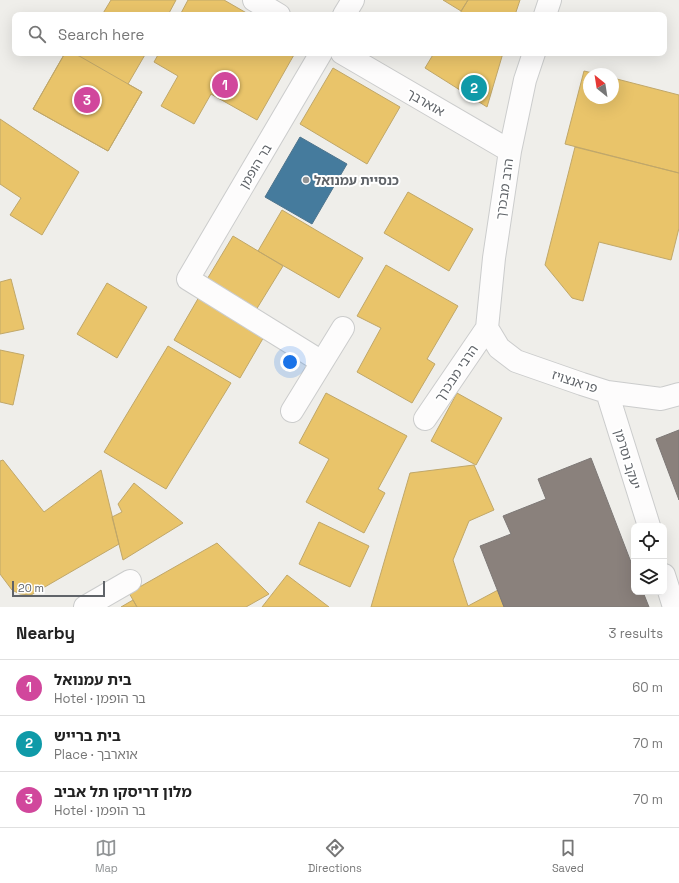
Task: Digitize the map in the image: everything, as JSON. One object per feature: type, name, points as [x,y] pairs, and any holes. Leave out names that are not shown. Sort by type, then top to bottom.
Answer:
[{"type":"street","points":[[254,0],[274,12]]},
{"type":"street","points":[[346,12],[353,0]]},
{"type":"street","points":[[546,12],[550,0]]},
{"type":"street","name":"בר הופמן","points":[[319,56],[188,279],[322,362]]},
{"type":"street","name":"אוארבך","points":[[347,56],[510,151]]},
{"type":"street","name":"הרב מבכרך","points":[[487,328],[494,258],[510,151],[525,80],[533,56]]},
{"type":"street","points":[[292,411],[343,328]]},
{"type":"street","name":"פראנצויז","points":[[487,328],[500,348],[516,361],[582,384],[607,392],[662,399],[679,394]]},
{"type":"street","name":"הרבי מבכרך","points":[[426,419],[487,328]]},
{"type":"street","name":"יעקב וסרמן","points":[[607,392],[648,523]]},
{"type":"street","points":[[85,607],[130,580]]},
{"type":"street","points":[[667,585],[674,607]]},
{"type":"building: Homes","points":[[111,0],[176,0],[170,12],[104,12]]},
{"type":"building: Homes","points":[[188,0],[224,0],[245,12],[182,12]]},
{"type":"building: Homes","points":[[443,0],[468,0],[461,11]]},
{"type":"building: Homes","points":[[468,0],[520,0],[516,12],[461,12]]},
{"type":"building: Homes","points":[[63,56],[144,56],[128,84],[142,92],[108,151],[33,109]]},
{"type":"building: Homes","points":[[63,56],[79,56],[142,92],[108,151],[33,109]]},
{"type":"building: Homes","points":[[157,56],[293,56],[257,120],[211,94],[194,124],[161,106],[178,76],[154,62]]},
{"type":"building: Homes","points":[[432,56],[502,56],[487,107],[425,68]]},
{"type":"building: Homes","points":[[333,68],[400,107],[367,164],[300,124]]},
{"type":"building: Homes","points":[[583,75],[583,104],[619,104],[619,80],[679,95],[679,173],[565,144]]},
{"type":"building: Homes","points":[[0,119],[79,172],[42,235],[10,215],[21,198],[0,184]]},
{"type":"building: Homes","points":[[575,147],[679,173],[679,228],[671,260],[599,242],[583,301],[572,298],[545,265]]},
{"type":"building: Homes","points":[[408,192],[473,229],[449,271],[384,233]]},
{"type":"building: Homes","points":[[282,210],[363,258],[339,298],[258,251]]},
{"type":"building: Homes","points":[[233,236],[283,266],[256,310],[206,281]]},
{"type":"building: Homes","points":[[386,265],[458,306],[427,359],[435,364],[412,403],[357,372],[381,328],[357,316]]},
{"type":"building: Homes","points":[[11,279],[24,329],[0,334],[0,282]]},
{"type":"building: Homes","points":[[107,283],[147,307],[117,358],[77,334]]},
{"type":"building: Homes","points":[[199,297],[265,335],[240,378],[174,340]]},
{"type":"building: Homes","points":[[168,346],[231,383],[166,489],[104,452]]},
{"type":"building: Homes","points":[[0,350],[24,355],[13,405],[0,402]]},
{"type":"building: Homes","points":[[326,393],[407,436],[378,489],[385,493],[364,533],[306,502],[329,459],[299,443]]},
{"type":"building: Homes","points":[[457,393],[502,418],[476,465],[431,441]]},
{"type":"building: Homes","points":[[3,460],[44,512],[101,470],[119,544],[31,595],[20,594],[12,590],[0,574],[0,461]]},
{"type":"building: Homes","points":[[474,465],[494,510],[469,521],[453,560],[468,606],[498,590],[504,607],[371,607],[410,473]]},
{"type":"building: Homes","points":[[134,483],[183,523],[123,560],[112,517],[122,512],[118,504]]},
{"type":"building: Homes","points":[[319,522],[369,546],[350,587],[299,564]]},
{"type":"building: Homes","points":[[217,543],[269,594],[246,607],[137,607],[129,593]]},
{"type":"building: Homes","points":[[287,575],[329,607],[262,607]]},
{"type":"building: Homes","points":[[133,600],[137,607],[121,607]]},
{"type":"building: Public","name":"כנסיית עמנואל","points":[[300,137],[347,164],[312,224],[265,197]]},
{"type":"building: Industry","points":[[679,430],[679,500],[656,439]]},
{"type":"building: Industry","points":[[591,458],[631,562],[631,595],[644,595],[649,607],[504,607],[480,546],[511,534],[503,516],[546,499],[538,479]]},
{"type":"place","name":"בית עמנואל","points":[[225,85]]},
{"type":"place","name":"בית ברייש","points":[[474,88]]},
{"type":"place","name":"מלון דריסקו תל אביב","points":[[87,100]]},
{"type":"place","name":"כנסיית עמנואל","points":[[306,180]]}]
